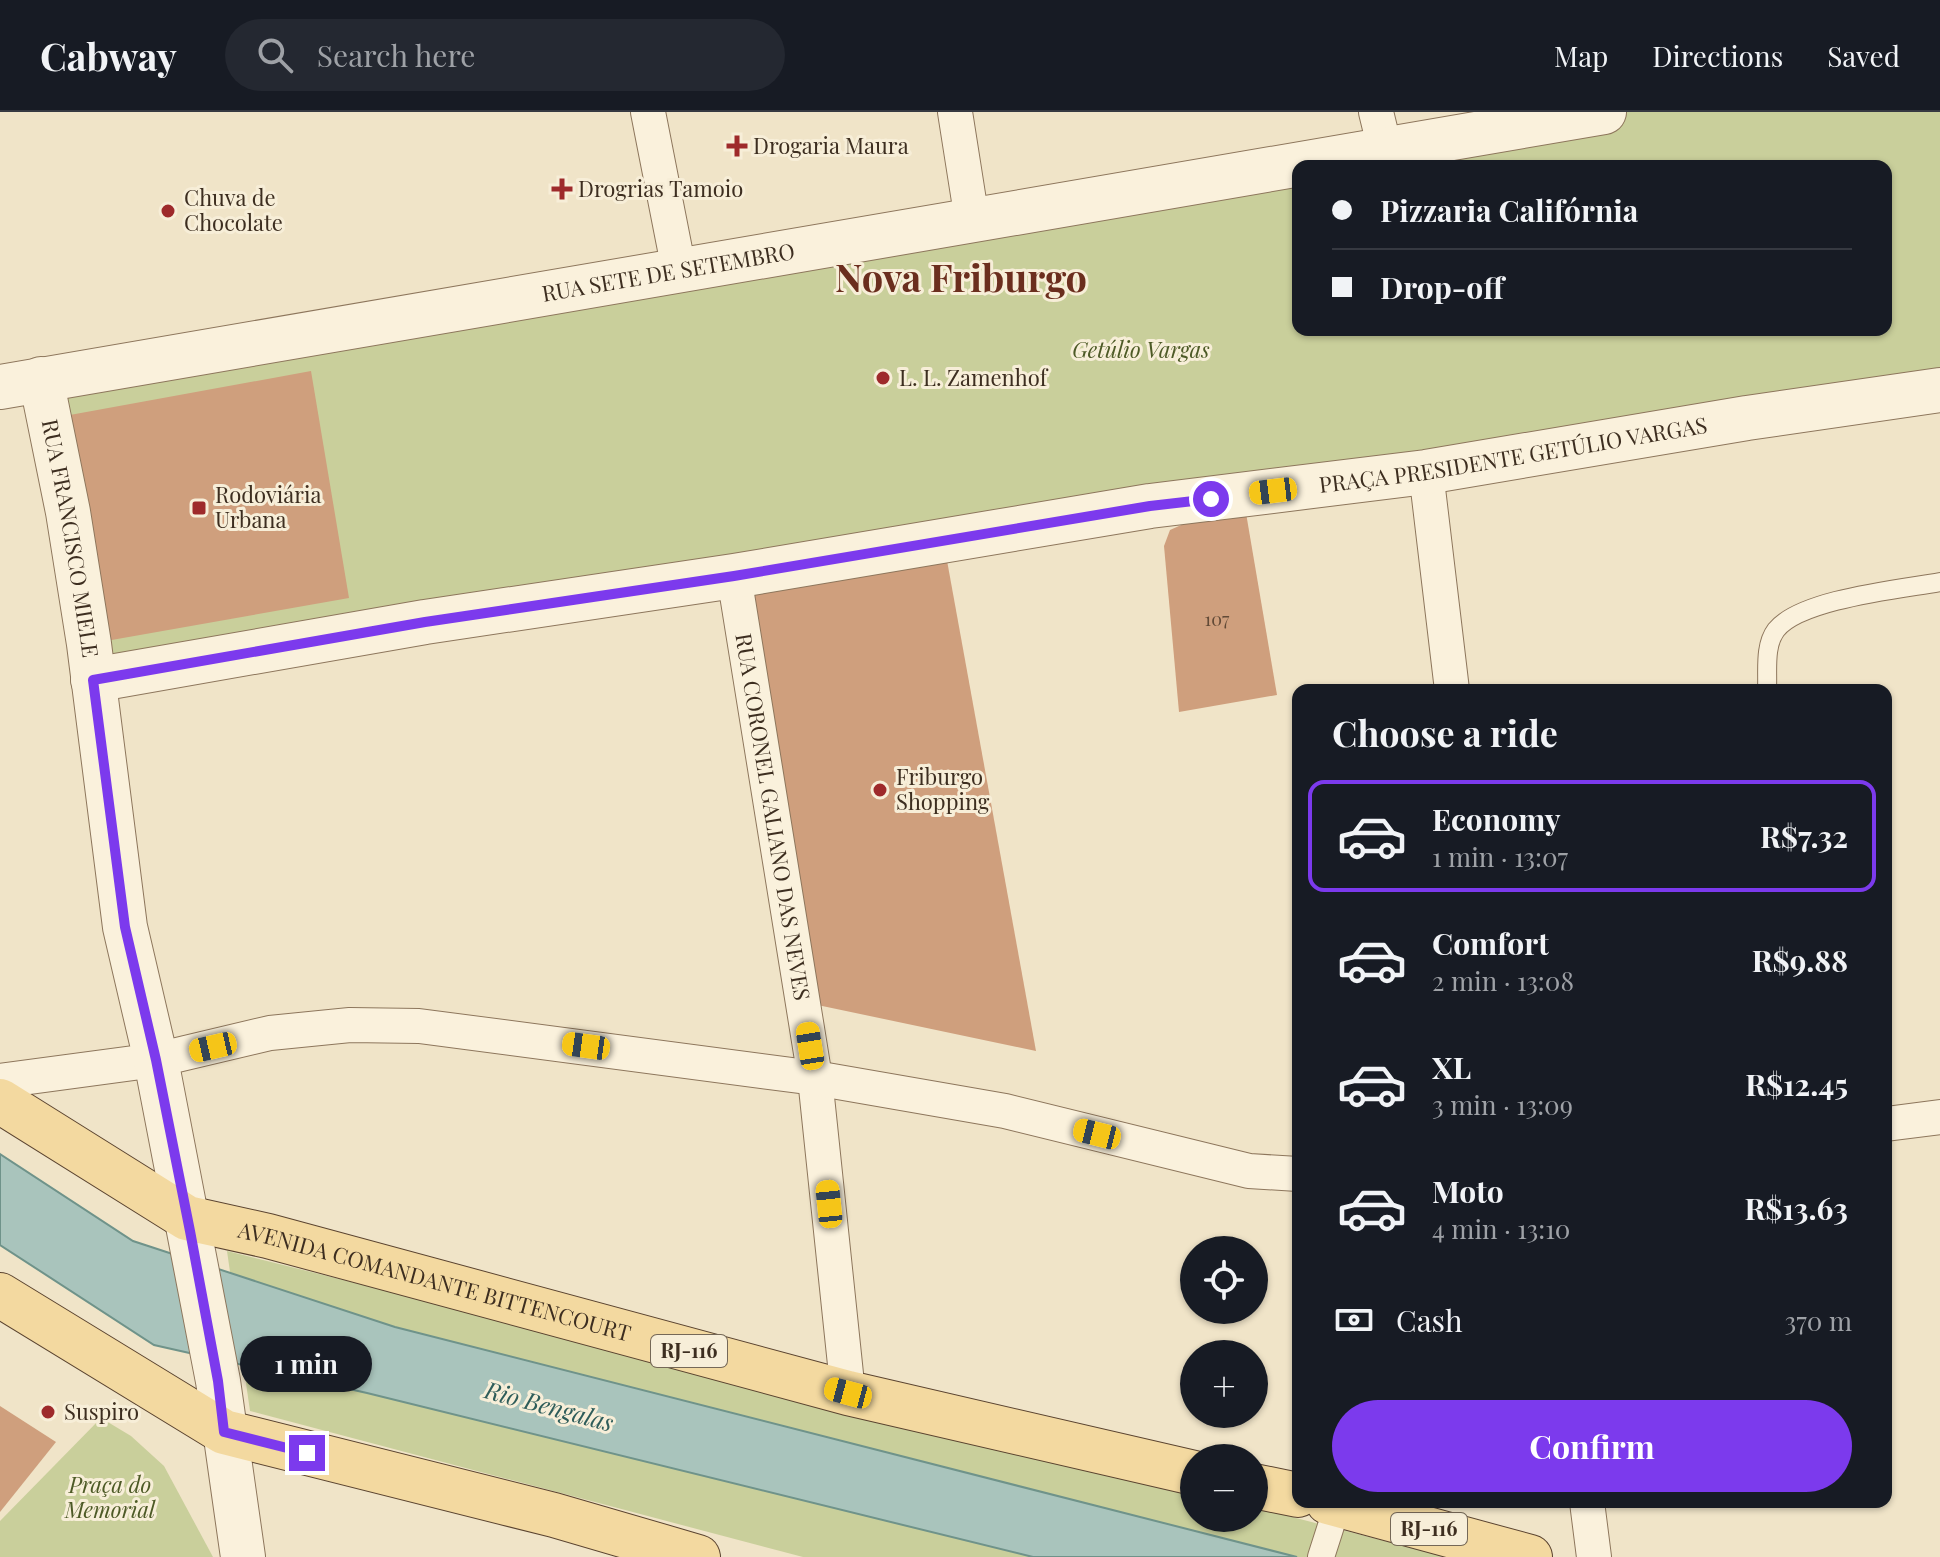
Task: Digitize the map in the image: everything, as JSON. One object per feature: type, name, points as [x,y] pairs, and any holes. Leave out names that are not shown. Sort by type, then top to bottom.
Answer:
[{"type":"main road","name":"RJ-116","points":[[0,1101],[190,1235]]},
{"type":"main road","name":"AVENIDA COMANDANTE BITTENCOURT","points":[[190,1235],[268,1236],[848,1393],[1180,1470]]},
{"type":"main road","points":[[0,1295],[224,1432],[554,1515],[698,1557]]},
{"type":"main road","name":"RJ-116","points":[[1268,1489],[1292,1495]]},
{"type":"main road","name":"RJ-116","points":[[1347,1508],[1530,1557]]},
{"type":"street","points":[[648,112],[679,270]]},
{"type":"street","points":[[955,112],[972,220]]},
{"type":"street","points":[[1381,131],[1604,112]]},
{"type":"street","name":"RUA SETE DE SETEMBRO","points":[[21,383],[972,220],[1381,131]]},
{"type":"street","name":"RUA FRANCISCO MIELE","points":[[21,383],[68,512],[125,927],[156,1060],[218,1381],[243,1557]]},
{"type":"street","name":"PRAÇA PRESIDENTE GETÚLIO VARGAS","points":[[93,680],[425,622],[734,576],[1150,506],[1426,472],[1747,418],[1940,390]]},
{"type":"street","points":[[1426,472],[1451,684]]},
{"type":"street","name":"RUA CORONEL GALIANO DAS NEVES","points":[[734,576],[815,1078],[848,1393]]},
{"type":"street","points":[[0,1081],[156,1060],[270,1033],[350,1025],[419,1026],[815,1078],[1005,1111],[1249,1171],[1292,1174]]},
{"type":"street","points":[[1892,1123],[1940,1117]]},
{"type":"street","points":[[1321,1508],[1321,1557]]},
{"type":"street","points":[[1588,1508],[1594,1557]]},
{"type":"lane","points":[[1767,684],[1769,644],[1777,630],[1791,617],[1852,598],[1940,582]]},
{"type":"green space","name":"Getúlio Vargas","points":[[1604,112],[1940,112],[1940,390],[93,680],[41,379],[1292,165],[1292,336],[1892,336],[1892,160],[1323,160]]},
{"type":"green space","points":[[227,1251],[1180,1489],[1180,1532],[1268,1532],[1268,1511],[1446,1557],[803,1557],[250,1411]]},
{"type":"green space","name":"Praça do Memorial","points":[[101,1418],[131,1436],[164,1466],[213,1557],[0,1557],[0,1521]]},
{"type":"water","name":"Rio Bengalas","points":[[0,1154],[133,1241],[395,1327],[1180,1527],[1180,1532],[1199,1532],[1297,1557],[1033,1557],[367,1393],[154,1345],[0,1245]]},
{"type":"building","name":"Rodoviária Urbana","points":[[311,371],[349,598],[89,644],[48,419]]},
{"type":"building","points":[[1246,513],[1277,695],[1179,712],[1164,546],[1170,530],[1197,518]]},
{"type":"building","name":"Friburgo Shopping","points":[[944,544],[1036,1051],[808,1003],[734,576]]},
{"type":"building","points":[[0,1406],[56,1442],[0,1512]]},
{"type":"place","name":"Drogaria Maura","points":[[737,146]]},
{"type":"place","name":"Drogrias Tamoio","points":[[562,189]]},
{"type":"place","name":"Chuva de Chocolate","points":[[168,211]]},
{"type":"place","name":"L. L. Zamenhof","points":[[883,378]]},
{"type":"place","name":"Rodoviária Urbana","points":[[199,508]]},
{"type":"place","name":"Friburgo Shopping","points":[[880,790]]},
{"type":"place","name":"Suspiro","points":[[48,1412]]},
{"type":"district","name":"Nova Friburgo","points":[[961,279]]},
{"type":"route","points":[[307,1453],[224,1432],[218,1381],[190,1231],[156,1060],[125,927],[93,680],[425,622],[734,576],[1150,506],[1211,499]]}]
